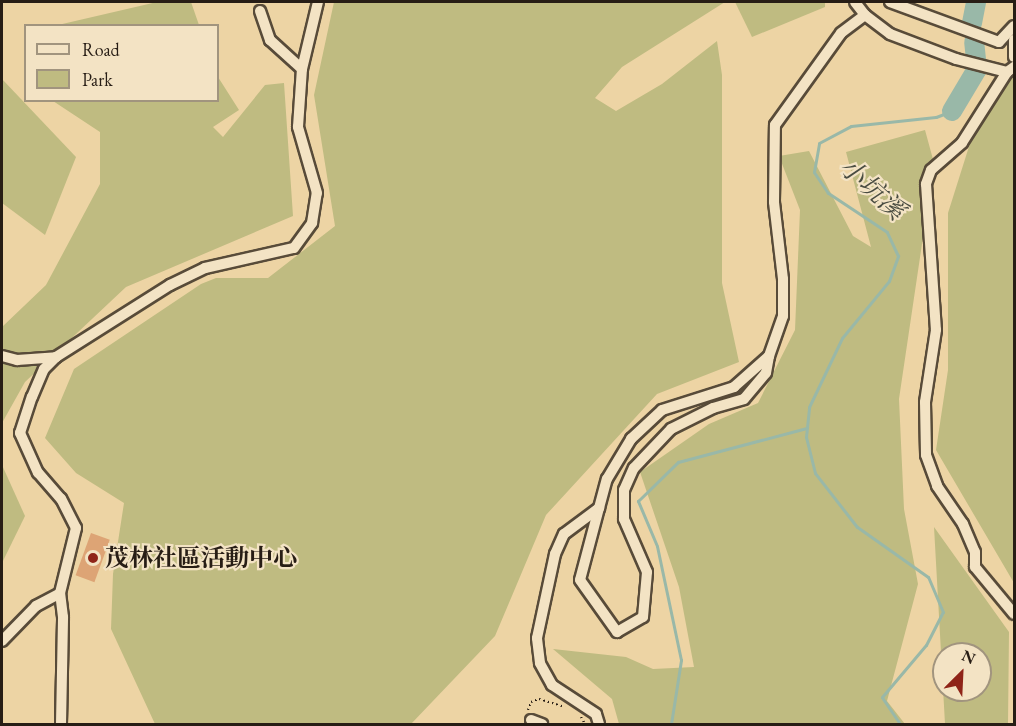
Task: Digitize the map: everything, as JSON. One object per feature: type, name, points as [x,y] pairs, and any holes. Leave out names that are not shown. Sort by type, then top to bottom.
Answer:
[{"type":"street","points":[[60,724],[63,617],[60,593],[76,528],[61,500],[38,472],[20,433],[44,369],[56,357],[170,285],[197,272],[294,248],[312,223],[317,193],[298,127],[302,69],[318,2]]},
{"type":"street","points":[[855,2],[864,15],[890,34],[956,60],[991,69],[1011,69]]},
{"type":"street","points":[[890,2],[999,42],[1014,26]]},
{"type":"street","points":[[260,11],[270,40],[302,69]]},
{"type":"street","points":[[769,356],[734,387],[662,410],[631,439],[607,479],[580,580],[617,632],[643,617],[647,572],[624,519],[624,490],[634,468],[671,429],[713,408],[744,399],[766,373],[769,356],[783,316],[783,279],[774,202],[775,125],[841,33],[864,15]]},
{"type":"street","points":[[1014,40],[1014,57]]},
{"type":"street","points":[[1011,69],[962,143],[931,170],[926,184],[936,330],[924,402],[926,454],[937,486],[963,524],[975,552],[975,567],[1014,614]]},
{"type":"street","points":[[2,356],[17,360],[56,357]]},
{"type":"street","points":[[599,508],[564,534],[555,554],[537,638],[540,663],[552,686],[596,714],[599,724]]},
{"type":"street","points":[[2,641],[36,606],[60,593]]},
{"type":"street","points":[[528,719],[542,724]]},
{"type":"path","points":[[565,708],[568,695]]},
{"type":"path","points":[[528,719],[531,702],[539,699],[565,708],[581,717],[585,724]]},
{"type":"green space","points":[[157,2],[191,2],[199,24],[62,24]]},
{"type":"green space","points":[[334,2],[725,2],[622,67],[595,98],[616,111],[662,84],[717,41],[722,75],[722,283],[739,362],[657,394],[546,515],[495,636],[411,724],[155,724],[111,629],[113,574],[124,503],[76,473],[45,438],[74,369],[201,284],[216,278],[268,278],[335,226],[314,95]]},
{"type":"green space","points":[[735,2],[825,2],[825,7],[752,37]]},
{"type":"green space","points":[[1014,76],[1014,583],[936,450],[948,370],[948,213],[978,118]]},
{"type":"green space","points":[[2,79],[76,157],[45,235],[2,203]]},
{"type":"green space","points":[[219,79],[239,110],[213,127],[223,137],[265,85],[284,83],[293,216],[126,287],[25,382],[2,423],[2,327],[46,285],[100,184],[100,132],[55,102],[219,102]]},
{"type":"green space","points":[[925,130],[934,163],[899,399],[904,509],[918,584],[887,701],[905,724],[619,724],[612,699],[553,649],[626,657],[653,669],[694,667],[679,587],[640,472],[709,424],[758,403],[795,330],[800,210],[779,156],[809,151],[853,236],[871,247],[846,152]]},
{"type":"green space","points":[[2,465],[25,516],[2,563]]},
{"type":"green space","points":[[934,527],[1009,632],[1008,724],[945,724],[944,702],[992,702],[992,642],[940,642]]},
{"type":"building","name":"茂林社區活動中心","points":[[91,533],[110,540],[94,582],[76,575]]},
{"type":"waterway","name":"小坑溪","points":[[972,23],[976,2]]},
{"type":"waterway","name":"小坑溪","points":[[952,111],[977,69],[974,42]]},
{"type":"waterway","name":"小坑溪","points":[[900,724],[882,697],[926,645],[943,612],[928,577],[857,527],[815,473],[806,437],[809,407],[842,338],[889,281],[898,256],[887,232],[828,193],[814,172],[819,143],[851,126],[936,117],[952,111]]},
{"type":"waterway","name":"小坑溪","points":[[671,724],[681,660],[657,546],[638,501],[678,462],[807,428]]},
{"type":"place","name":"茂林社區活動中心","points":[[93,558]]}]
